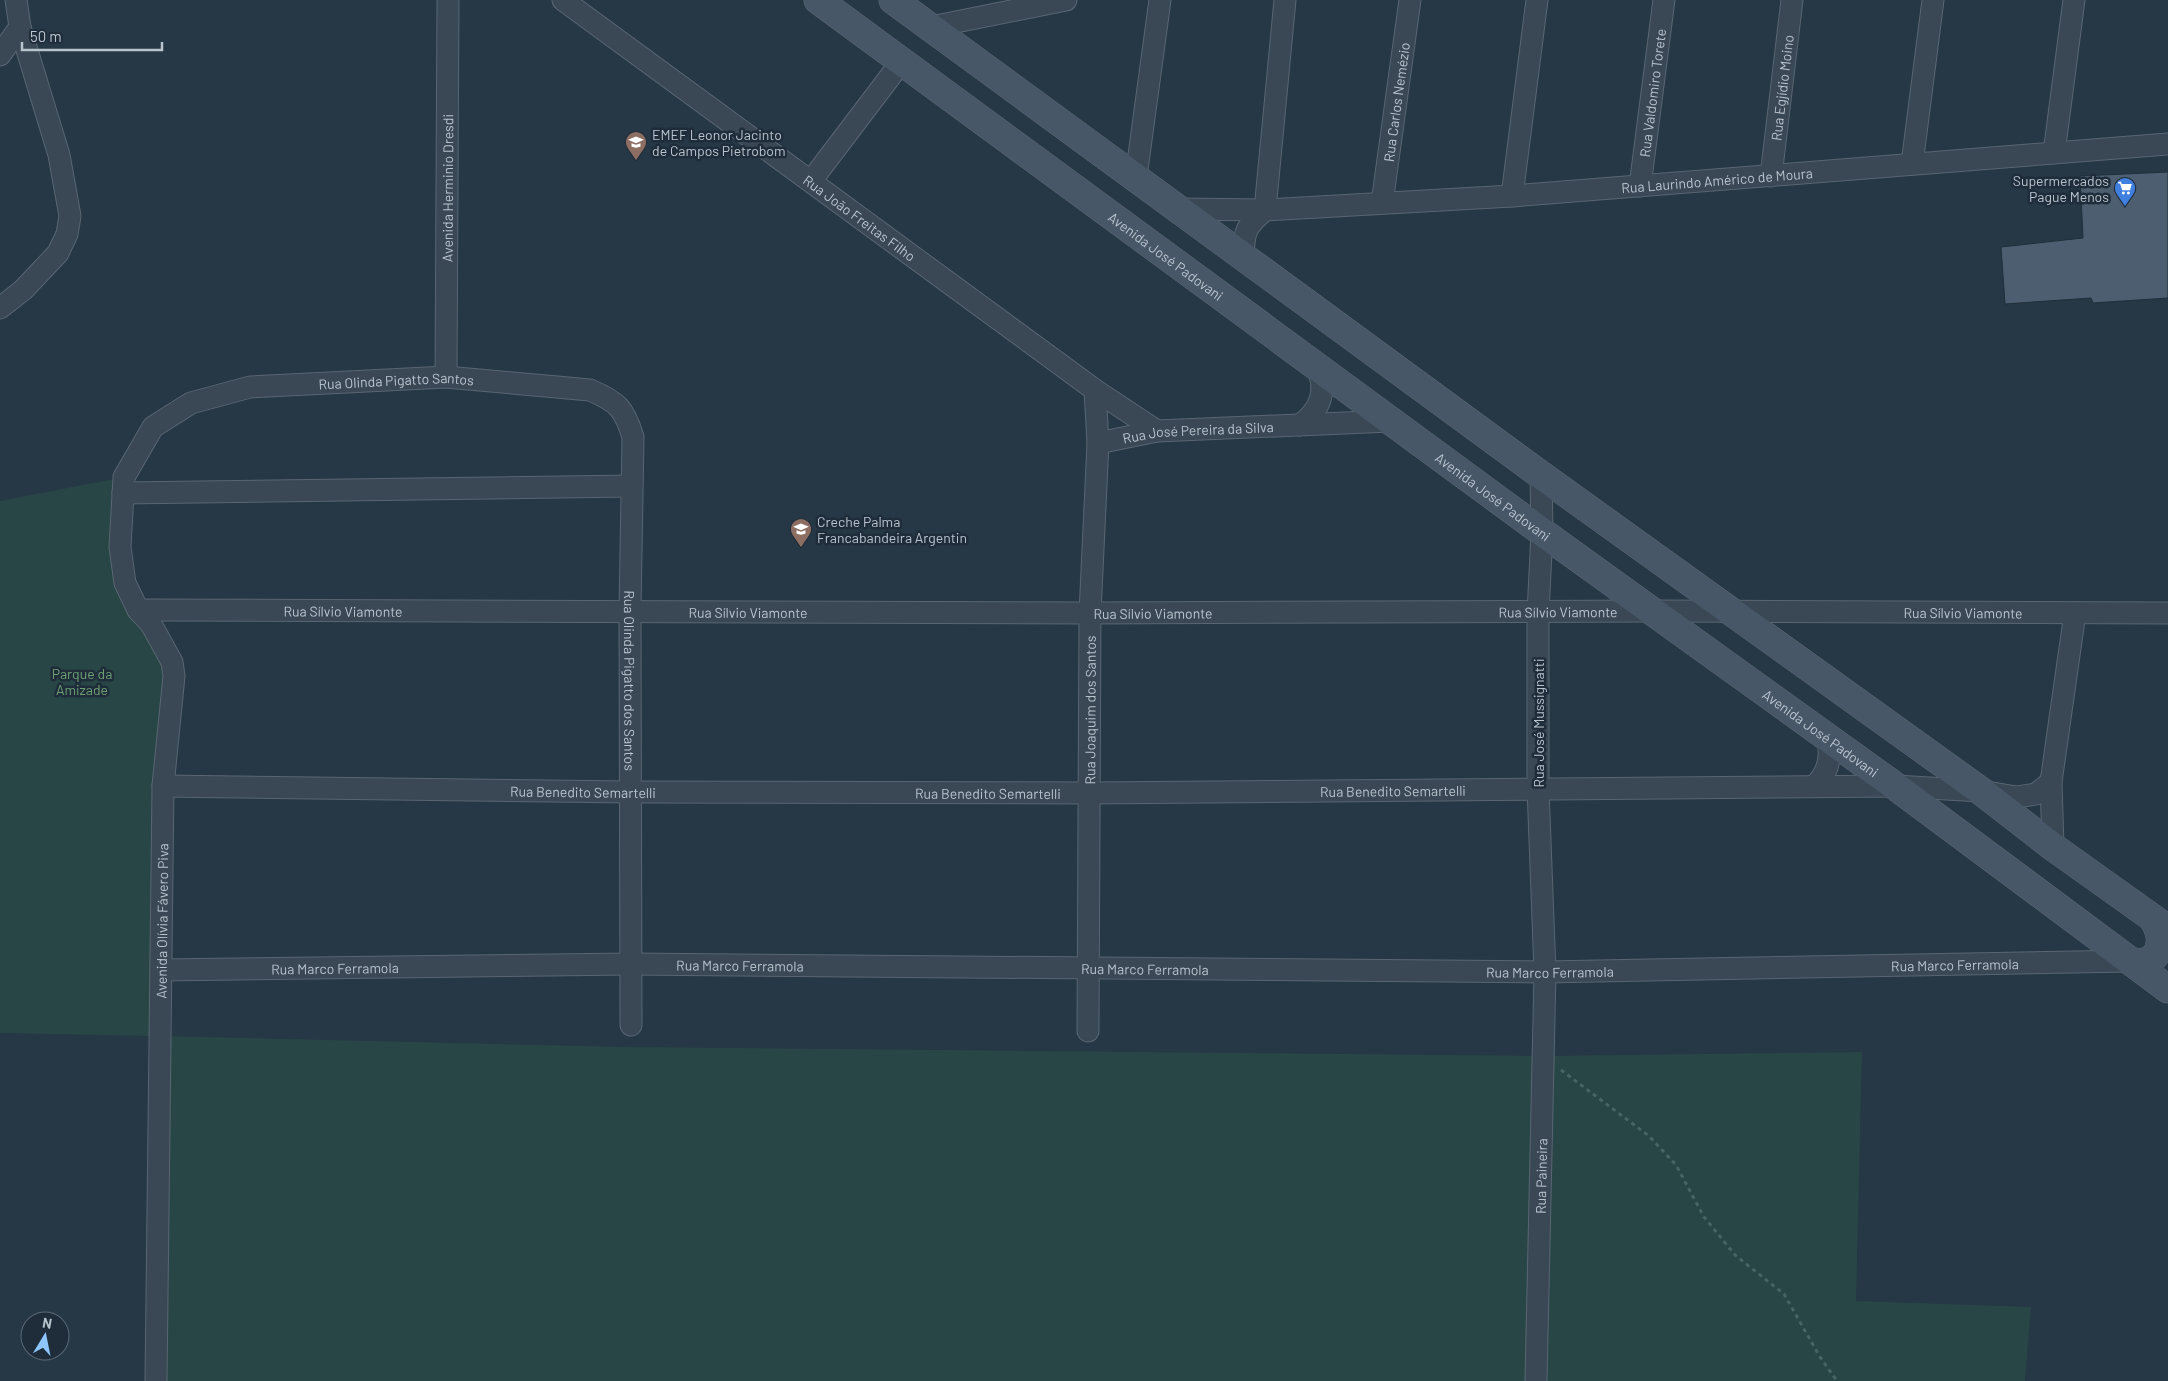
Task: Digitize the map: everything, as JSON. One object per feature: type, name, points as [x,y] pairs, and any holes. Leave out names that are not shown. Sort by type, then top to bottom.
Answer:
[{"type":"street","points":[[0,308],[23,290],[58,253],[68,234],[70,216],[59,155],[20,27],[16,0]]},
{"type":"street","name":"Avenida Herminio Dresdi","points":[[446,377],[448,0]]},
{"type":"street","name":"Rua João Freitas Filho","points":[[563,0],[1095,390],[1157,431]]},
{"type":"street","name":"Avenida José Padovani","points":[[818,0],[1390,421],[1894,786],[2168,989]]},
{"type":"street","points":[[893,0],[1541,475],[1981,791],[2160,924],[2162,935],[2161,950],[2153,960],[2140,964],[2130,961]]},
{"type":"street","points":[[931,27],[1066,0]]},
{"type":"street","points":[[1136,177],[1160,0]]},
{"type":"street","points":[[1243,256],[1246,229],[1265,210],[1285,0]]},
{"type":"street","name":"Rua Carlos Nemézio","points":[[1382,203],[1410,0]]},
{"type":"street","points":[[1512,196],[1537,0]]},
{"type":"street","name":"Rua Valdomiro Torete","points":[[1640,186],[1664,0]]},
{"type":"street","name":"Rua Egjídio Moino","points":[[1771,176],[1792,0]]},
{"type":"street","points":[[1912,164],[1933,0]]},
{"type":"street","points":[[2054,153],[2074,0]]},
{"type":"street","points":[[0,55],[20,27]]},
{"type":"street","points":[[811,181],[902,61]]},
{"type":"street","name":"Rua Laurindo Américo de Moura","points":[[1180,209],[1265,210],[1512,196],[2168,144]]},
{"type":"street","points":[[1300,425],[1309,419],[1320,402],[1322,384],[1316,366]]},
{"type":"street","name":"Rua Olinda Pigatto Santos","points":[[124,485],[153,427],[191,403],[250,387],[446,377],[566,387],[590,390],[604,396],[618,405],[626,416],[632,437],[631,486]]},
{"type":"street","name":"Rua Joaquim dos Santos","points":[[1088,1031],[1090,613],[1098,443],[1095,390]]},
{"type":"street","name":"Rua José Pereira da Silva","points":[[1098,443],[1157,431],[1390,421]]},
{"type":"street","name":"Rua José Mussignatti","points":[[1541,475],[1542,532],[1538,612],[1538,788],[1545,972]]},
{"type":"street","points":[[124,485],[631,486]]},
{"type":"street","name":"Avenida Olívia Fávero Piva","points":[[124,485],[120,547],[125,583],[138,610],[151,624],[172,662],[174,676],[163,786],[156,1381]]},
{"type":"street","name":"Rua Olinda Pigatto dos Santos","points":[[631,486],[631,1025]]},
{"type":"street","name":"Rua Sílvio Viamonte","points":[[138,610],[630,610],[1090,613],[1654,611],[1735,613],[2168,613]]},
{"type":"street","points":[[2054,846],[2050,782],[2075,612]]},
{"type":"street","points":[[1814,786],[1824,776],[1828,767],[1830,757],[1827,737]]},
{"type":"street","name":"Rua Benedito Semartelli","points":[[163,786],[631,792],[1089,792],[1894,786],[1981,791],[2016,797],[2036,794],[2050,782]]},
{"type":"street","name":"Rua Marco Ferramola","points":[[161,970],[631,964],[1545,972],[2130,961]]},
{"type":"street","name":"Rua Paineira","points":[[1536,1381],[1545,972]]},
{"type":"path","points":[[1543,1056],[1649,1136],[1676,1165],[1704,1217],[1735,1255],[1784,1294],[1820,1357],[1837,1381]]},
{"type":"green space","name":"Parque da Amizade","points":[[124,477],[115,548],[165,656],[149,1036],[0,1033],[0,501]]},
{"type":"green space","points":[[161,1036],[626,1047],[1543,1056],[1862,1052],[1856,1301],[2031,1307],[2025,1381],[159,1381]]},
{"type":"building","name":"Supermercados Pague Menos","points":[[2168,172],[2168,298],[2093,303],[2091,298],[2005,304],[2001,247],[2083,238],[2080,176]]},
{"type":"place","name":"EMEF Leonor Jacinto de Campos Pietrobom","points":[[636,161]]},
{"type":"place","name":"Supermercados Pague Menos","points":[[2125,207]]},
{"type":"place","name":"Creche Palma Francabandeira Argentin","points":[[801,548]]}]
